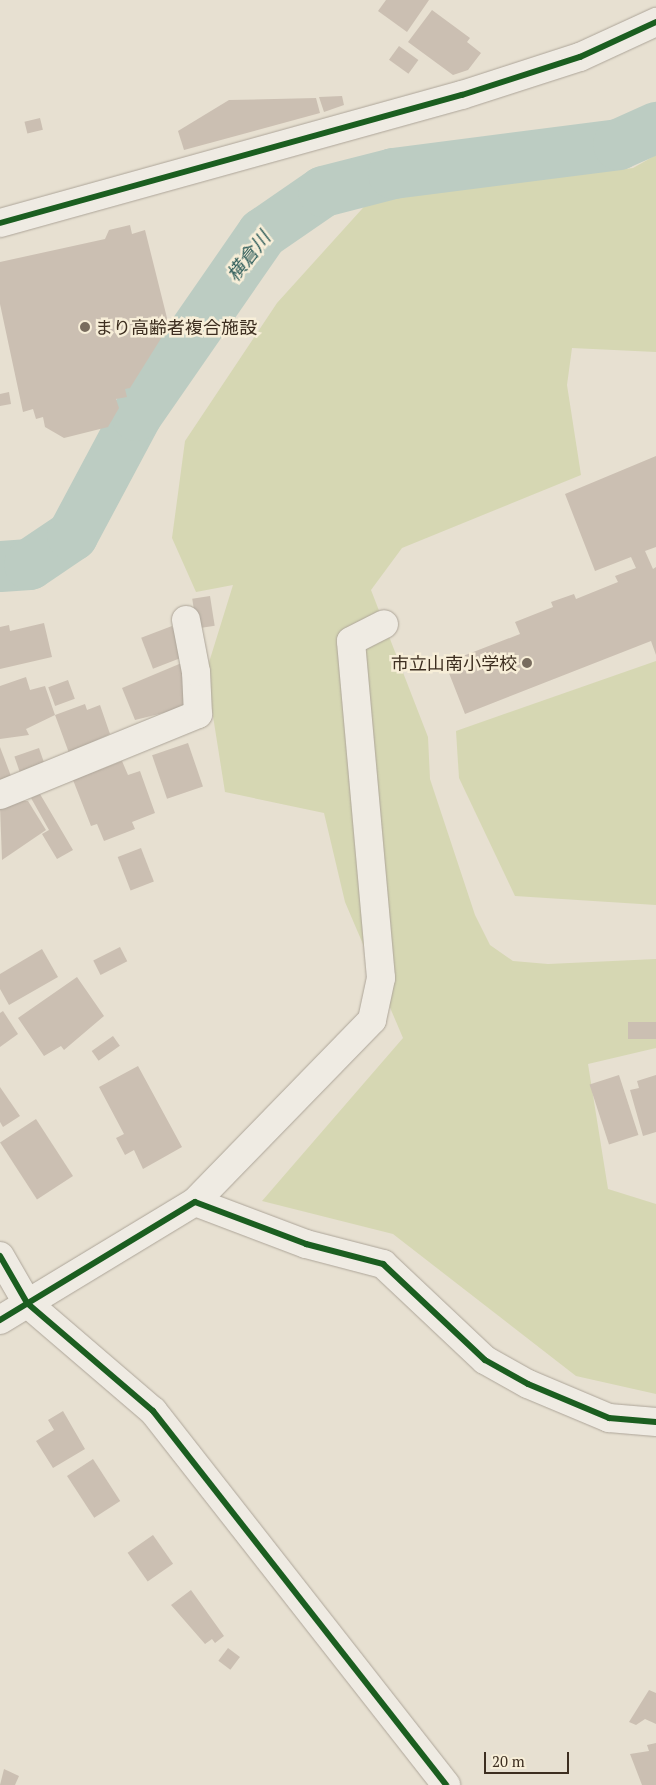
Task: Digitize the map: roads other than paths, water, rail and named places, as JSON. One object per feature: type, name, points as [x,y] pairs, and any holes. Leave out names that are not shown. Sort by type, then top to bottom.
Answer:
[{"type":"street","points":[[0,223],[462,95],[580,57],[656,22]]},
{"type":"street","points":[[0,795],[198,714],[196,672],[186,620]]},
{"type":"street","points":[[0,1320],[195,1202],[372,1020],[381,978],[351,641],[384,624]]},
{"type":"street","points":[[195,1202],[306,1244],[383,1264],[485,1360],[528,1384],[609,1418],[656,1422]]},
{"type":"street","points":[[0,1256],[26,1303],[153,1411],[446,1785]]},
{"type":"waterway","name":"横倉川","points":[[0,566],[29,564],[72,535],[136,415],[262,233],[323,191],[393,173],[618,144],[656,127]]},
{"type":"place","name":"まり高齢者複合施設","points":[[85,327]]},
{"type":"place","name":"市立山南小学校","points":[[527,663]]}]
